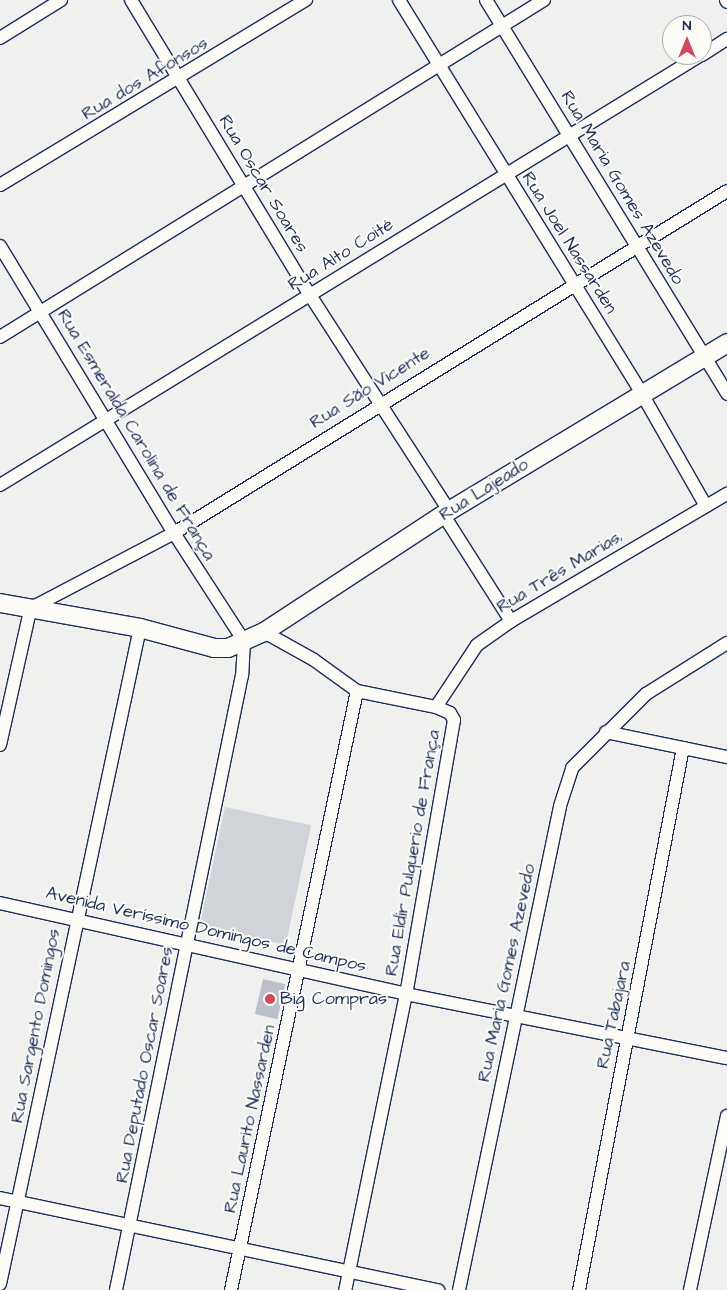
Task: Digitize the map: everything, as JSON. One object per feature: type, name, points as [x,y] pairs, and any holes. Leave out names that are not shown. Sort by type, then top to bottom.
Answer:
[{"type":"street","points":[[0,38],[61,0]]},
{"type":"street","name":"Rua Oscar Soares","points":[[131,0],[511,621]]},
{"type":"street","name":"Rua dos Afonsos","points":[[0,185],[180,79],[306,0]]},
{"type":"street","name":"Rua Joel Nassarden","points":[[398,0],[642,394],[706,506]]},
{"type":"street","name":"Rua Maria Gomes Azevedo","points":[[486,0],[727,394]]},
{"type":"street","points":[[0,337],[544,0]]},
{"type":"street","name":"Rua Alto Coité","points":[[712,49],[727,40]]},
{"type":"street","name":"Rua Alto Coité","points":[[0,486],[505,174],[686,65]]},
{"type":"street","name":"Rua São Vicente","points":[[30,611],[174,533],[378,403],[638,247],[727,191]]},
{"type":"street","name":"Rua Esmeralda Carolina de França","points":[[0,246],[174,533],[244,641]]},
{"type":"street","name":"Rua Lajeado","points":[[0,603],[30,611],[140,628],[214,648],[244,641],[264,632],[446,512],[727,343]]},
{"type":"street","name":"Rua Três Marias,","points":[[436,707],[477,645],[511,621],[727,494]]},
{"type":"street","points":[[0,745],[30,611]]},
{"type":"street","name":"Rua Sargento Domingos","points":[[0,1284],[76,918],[140,628]]},
{"type":"street","name":"Rua Eldir Pulquerio de França","points":[[264,632],[314,660],[357,691],[436,707],[450,713],[455,728],[406,994],[345,1290]]},
{"type":"street","name":"Rua Deputado Oscar Soares","points":[[116,1290],[242,675],[244,641]]},
{"type":"street","name":"Rua Maria Gomes Azevedo","points":[[458,1290],[566,787],[580,756],[646,694],[727,643]]},
{"type":"street","name":"Rua Laurito Nassarden","points":[[231,1290],[357,691]]},
{"type":"street","points":[[606,732],[727,757]]},
{"type":"street","name":"Rua Tabajara","points":[[579,1290],[683,748]]},
{"type":"street","name":"Avenida Veríssimo Domingos de Campos","points":[[0,903],[76,918],[406,994],[727,1058]]},
{"type":"street","points":[[690,1290],[727,1116]]},
{"type":"street","points":[[0,1198],[438,1290]]},
{"type":"shaded area","points":[[225,807],[311,825],[286,945],[200,926]]},
{"type":"building","name":"Big Compras","points":[[263,979],[285,984],[277,1019],[255,1014]]},
{"type":"place","name":"Big Compras","points":[[270,999]]}]
